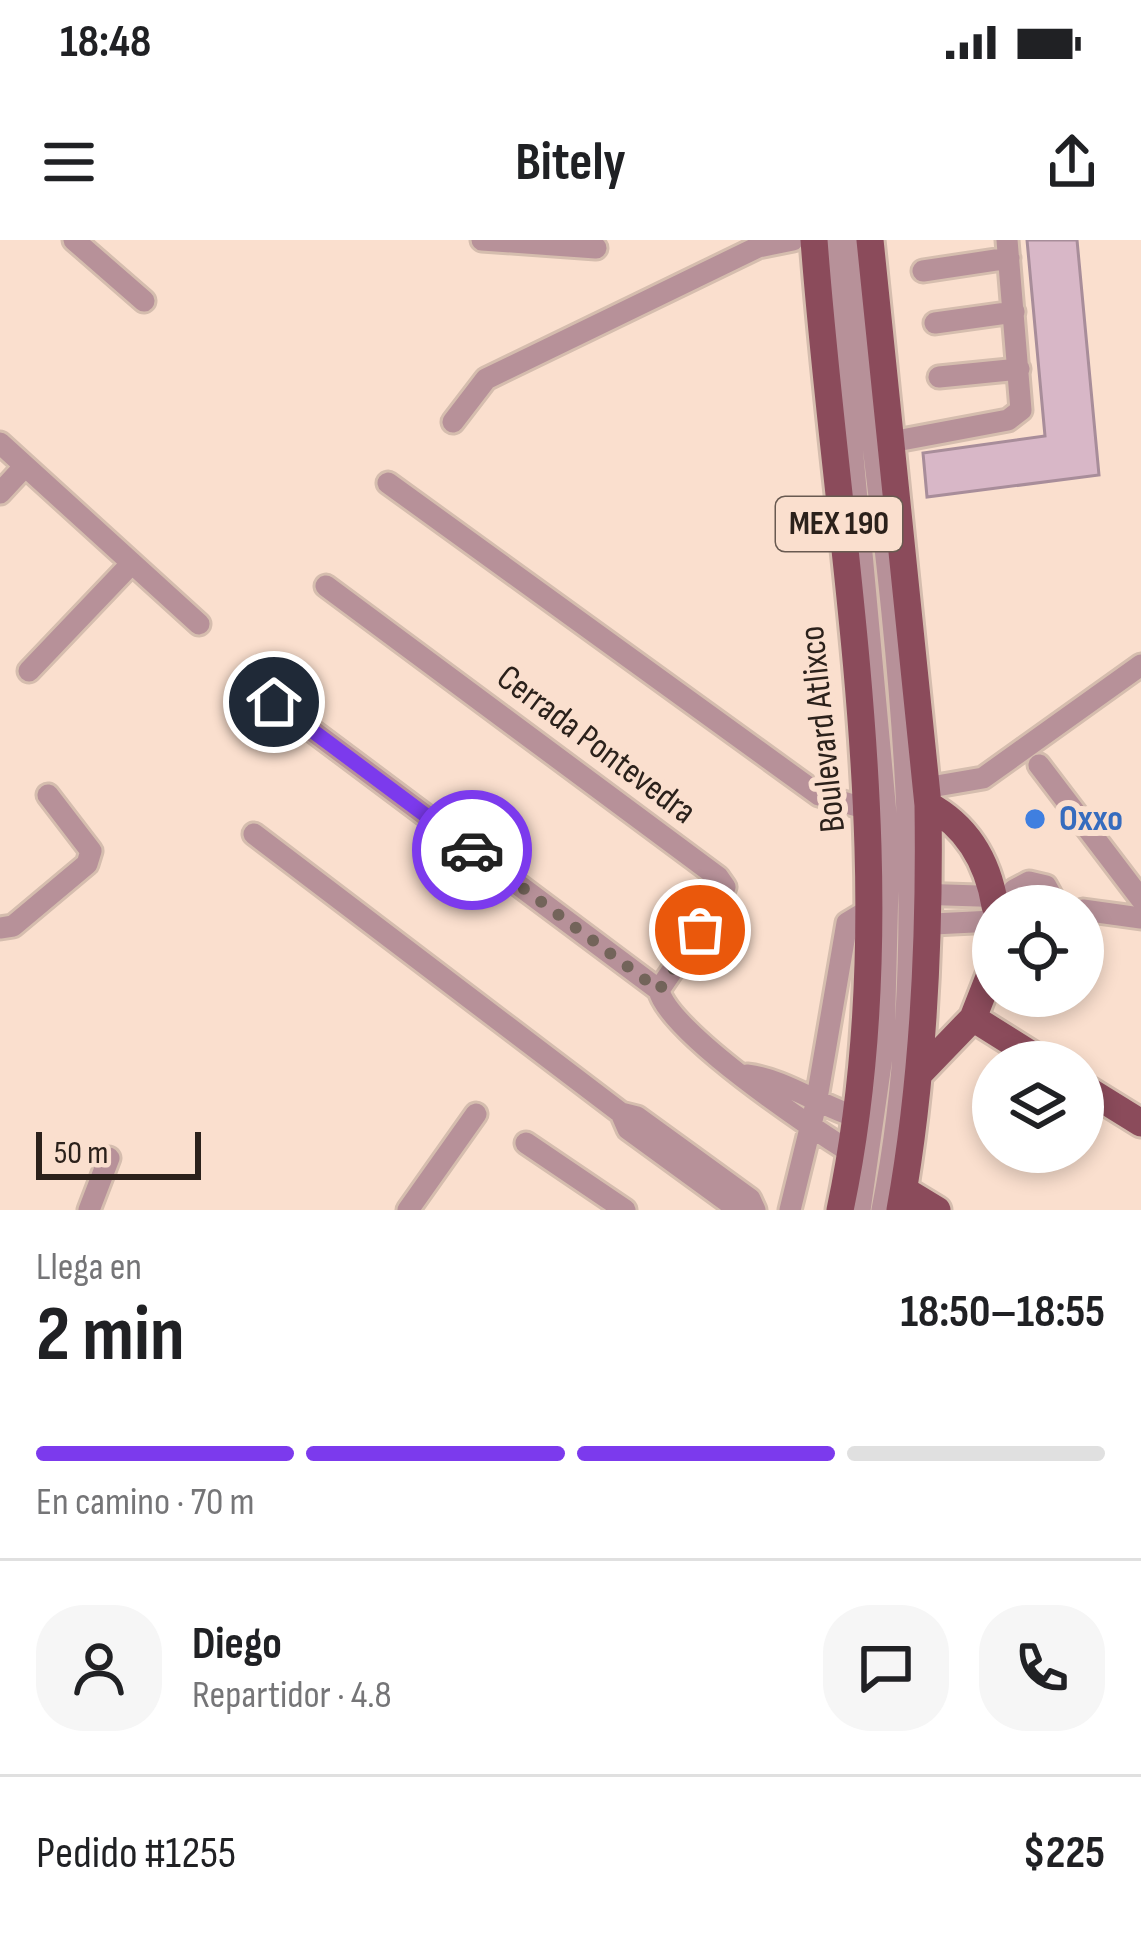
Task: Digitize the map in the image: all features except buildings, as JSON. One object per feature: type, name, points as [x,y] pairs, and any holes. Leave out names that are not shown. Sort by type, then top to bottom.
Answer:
[{"type":"main road","name":"Boulevard Atlixco","points":[[814,240],[867,808],[904,910],[919,1074],[902,1200]]},
{"type":"main road","name":"Boulevard Atlixco","points":[[840,1210],[926,796],[870,240]]},
{"type":"main road","points":[[926,796],[962,828],[990,885]]},
{"type":"main road","points":[[919,1074],[973,1018],[1010,1041]]},
{"type":"main road","points":[[1104,1100],[1141,1123]]},
{"type":"main road","points":[[902,1200],[937,1210]]},
{"type":"street","points":[[74,240],[144,302]]},
{"type":"street","points":[[482,240],[596,248]]},
{"type":"street","points":[[453,422],[486,379],[758,247],[793,240]]},
{"type":"street","points":[[833,240],[884,768],[904,910],[860,1210]]},
{"type":"street","points":[[849,240],[906,787],[904,1045],[882,1210]]},
{"type":"street","points":[[891,442],[1016,417],[1022,402],[1008,249],[923,271]]},
{"type":"street","points":[[935,323],[1014,312]]},
{"type":"street","points":[[939,377],[1019,369]]},
{"type":"street","points":[[0,443],[199,624]]},
{"type":"street","points":[[0,493],[25,466]]},
{"type":"street","points":[[388,483],[820,795],[867,808]]},
{"type":"street","points":[[28,671],[132,563]]},
{"type":"street","name":"Cerrada Pontevedra","points":[[326,586],[718,877],[725,887],[720,900],[659,990]]},
{"type":"street","points":[[926,796],[982,778],[1141,664]]},
{"type":"street","points":[[274,702],[659,990],[671,1018],[747,1075],[768,1101],[813,1116],[856,1117]]},
{"type":"street","points":[[1039,765],[1141,899]]},
{"type":"street","points":[[0,928],[14,926],[87,865],[91,851],[48,795]]},
{"type":"street","points":[[254,834],[621,1113],[638,1117],[750,1199],[755,1210]]},
{"type":"street","points":[[790,1210],[813,1116],[847,923],[904,910],[972,906]]},
{"type":"street","points":[[1104,913],[1141,918]]},
{"type":"street","points":[[621,1113],[628,1129],[739,1210]]},
{"type":"street","points":[[418,1207],[476,1114]]},
{"type":"street","points":[[813,1116],[852,1154]]},
{"type":"street","points":[[526,1143],[625,1210]]},
{"type":"street","points":[[88,1210],[109,1157]]},
{"type":"way so far","points":[[472,850],[659,990],[700,930]]},
{"type":"place","name":"Oxxo","points":[[1035,819]]},
{"type":"route","points":[[274,702],[472,850]]}]
